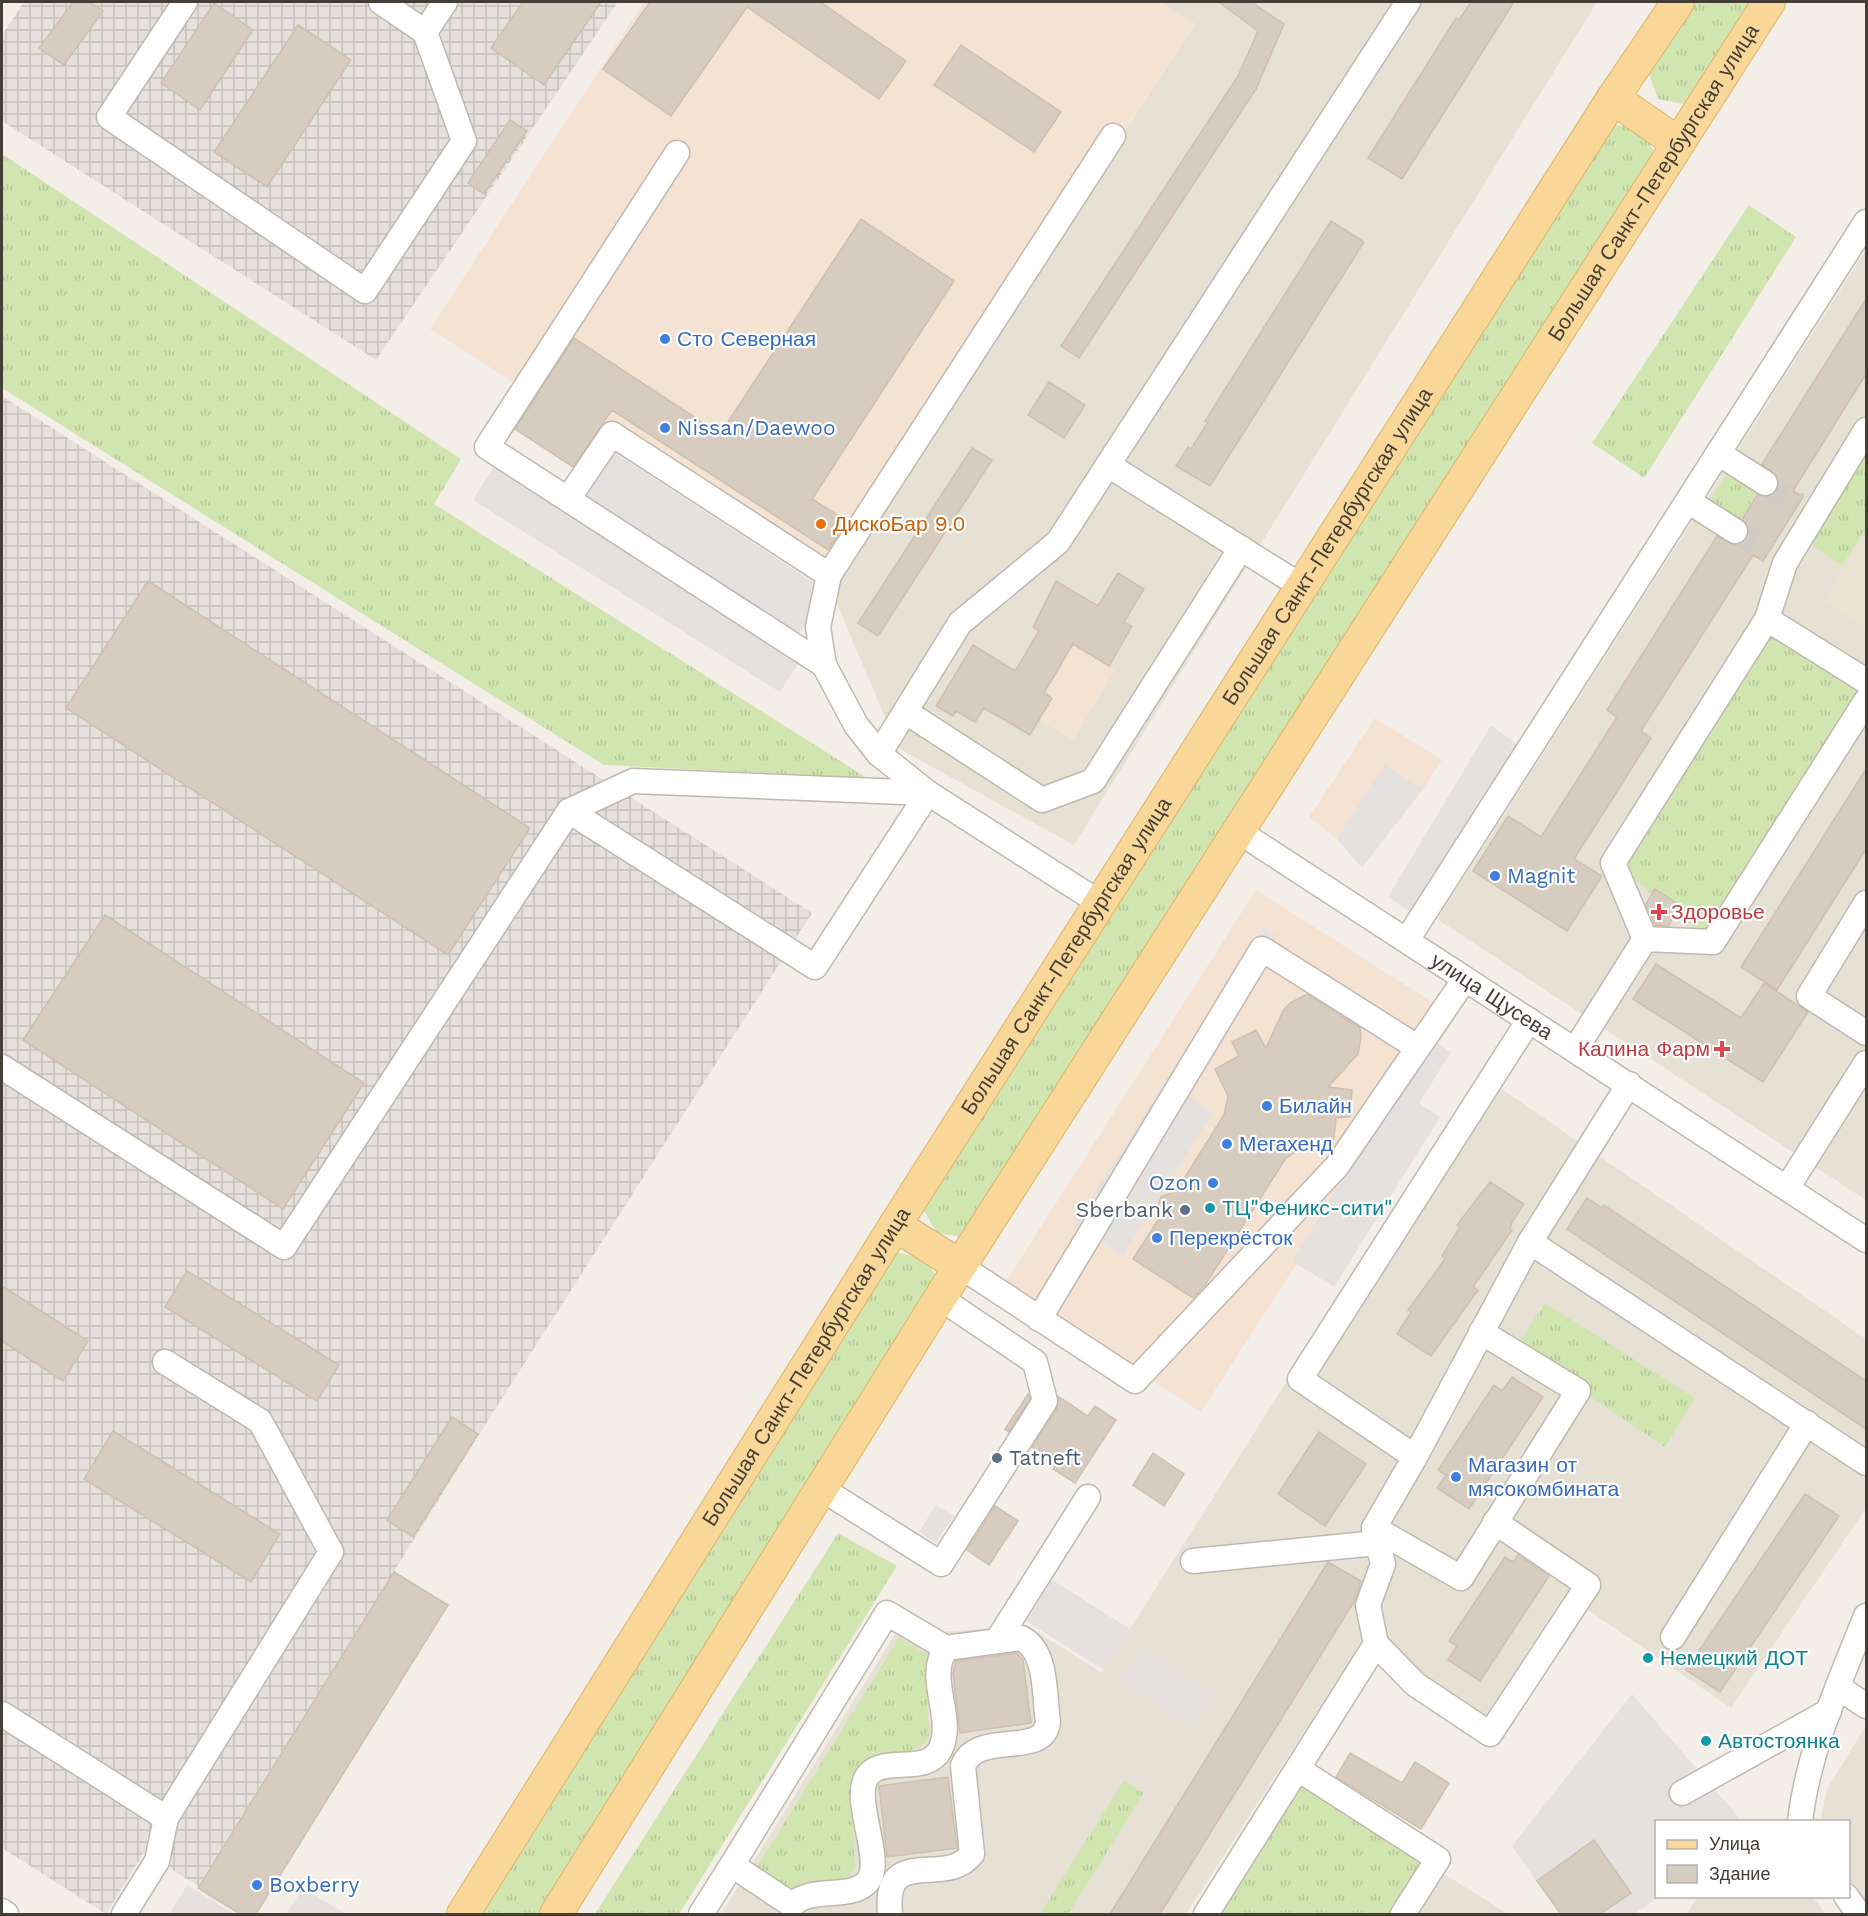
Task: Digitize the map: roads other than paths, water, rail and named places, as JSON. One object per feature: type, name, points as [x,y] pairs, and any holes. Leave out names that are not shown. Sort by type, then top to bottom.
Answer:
[{"type":"main road","name":"Большая Санкт-Петербургская улица","points":[[463,1914],[895,1225],[1301,586],[1613,98],[1678,2]]},
{"type":"main road","name":"Большая Санкт-Петербургская улица","points":[[556,1914],[960,1266],[1769,2]]},
{"type":"main road","points":[[1613,98],[1678,143]]},
{"type":"main road","points":[[895,1225],[960,1266]]},
{"type":"street","points":[[185,2],[109,117],[365,291],[464,141],[425,32],[381,2]]},
{"type":"street","points":[[425,32],[445,2]]},
{"type":"street","points":[[879,754],[960,623],[1058,542],[1408,2]]},
{"type":"street","points":[[1100,903],[928,793],[879,754],[856,725],[824,665],[818,627],[829,575],[1113,136]]},
{"type":"street","points":[[676,153],[487,447],[824,665]]},
{"type":"street","points":[[1407,940],[1718,453],[1863,234]]},
{"type":"street","points":[[1645,939],[1613,863],[1767,619],[1776,558],[1806,510],[1866,430]]},
{"type":"street","points":[[568,500],[612,434],[829,575]]},
{"type":"street","points":[[1718,453],[1765,483]]},
{"type":"street","points":[[1108,465],[1301,586]]},
{"type":"street","points":[[1688,501],[1735,531]]},
{"type":"street","points":[[906,712],[1042,800],[1093,781],[1241,548]]},
{"type":"street","points":[[1767,619],[1866,681]]},
{"type":"street","points":[[1645,939],[1713,942],[1866,701]]},
{"type":"street","points":[[2,1067],[284,1247],[569,812],[633,781],[928,793]]},
{"type":"street","points":[[569,812],[815,967],[928,793]]},
{"type":"street","name":"улица Щусева","points":[[1238,831],[1866,1240]]},
{"type":"street","points":[[1866,903],[1809,996],[1866,1033]]},
{"type":"street","points":[[1575,1050],[1645,939]]},
{"type":"street","points":[[1039,1319],[1262,949],[1417,1047]]},
{"type":"street","points":[[960,1266],[1135,1381],[1337,1166],[1465,979]]},
{"type":"street","points":[[1414,1457],[1300,1379],[1529,1020]]},
{"type":"street","points":[[1787,1188],[1866,1064]]},
{"type":"street","points":[[1495,1522],[1588,1584],[1490,1734],[1415,1684],[1377,1644],[1368,1605],[1383,1564],[1376,1535],[1414,1457],[1530,1242],[1629,1084]]},
{"type":"street","points":[[1530,1242],[1866,1463]]},
{"type":"street","points":[[822,1489],[940,1564],[1045,1401],[1035,1362],[940,1298]]},
{"type":"street","points":[[1193,1561],[1376,1535],[1461,1578],[1578,1391],[1481,1332]]},
{"type":"street","points":[[124,1914],[157,1861],[166,1818],[331,1552],[260,1421],[165,1362]]},
{"type":"street","points":[[1673,1637],[1807,1423]]},
{"type":"street","points":[[997,1641],[1088,1497]]},
{"type":"street","points":[[701,1914],[887,1613],[946,1648],[1021,1638],[1035,1647],[1039,1658],[1048,1722],[1046,1730],[1037,1739],[978,1749],[966,1758],[963,1766],[972,1854],[960,1864],[905,1873],[896,1878],[889,1889],[890,1914]]},
{"type":"street","points":[[1800,1820],[1804,1787],[1829,1711],[1866,1616]]},
{"type":"street","points":[[1206,1914],[1377,1644]]},
{"type":"street","points":[[732,1865],[790,1910],[805,1895],[862,1887],[870,1877],[865,1782],[867,1776],[878,1769],[922,1762],[933,1758],[939,1752],[944,1731],[938,1666],[946,1648]]},
{"type":"street","points":[[1838,1687],[1866,1706]]},
{"type":"street","points":[[1682,1792],[1829,1711]]},
{"type":"street","points":[[2,1714],[166,1818]]},
{"type":"street","points":[[1298,1769],[1438,1859],[1403,1914]]},
{"type":"street","points":[[1847,1898],[1859,1914]]},
{"type":"street","points":[[2,1911],[6,1914]]},
{"type":"tunnel","points":[[1765,483],[1798,504]]},
{"type":"tunnel","points":[[1735,531],[1768,552]]},
{"type":"place","name":"Сто Северная","points":[[665,339]]},
{"type":"place","name":"Nissan/Daewoo","points":[[665,428]]},
{"type":"place","name":"ДискоБар 9.0","points":[[821,524]]},
{"type":"place","name":"Magnit","points":[[1495,876]]},
{"type":"place","name":"Здоровье","points":[[1659,912]]},
{"type":"place","name":"Калина Фарм","points":[[1722,1049]]},
{"type":"place","name":"Билайн","points":[[1267,1106]]},
{"type":"place","name":"Мегахенд","points":[[1227,1144]]},
{"type":"place","name":"Ozon","points":[[1213,1183]]},
{"type":"place","name":"ТЦ\"Феникс-сити\"","points":[[1210,1208]]},
{"type":"place","name":"Sberbank","points":[[1185,1210]]},
{"type":"place","name":"Перекрёсток","points":[[1157,1238]]},
{"type":"place","name":"Tatneft","points":[[997,1458]]},
{"type":"place","name":"Магазин от мясокомбината","points":[[1456,1477]]},
{"type":"place","name":"Немецкий ДОТ","points":[[1648,1658]]},
{"type":"place","name":"Автостоянка","points":[[1706,1741]]},
{"type":"place","name":"Boxberry","points":[[257,1885]]}]
